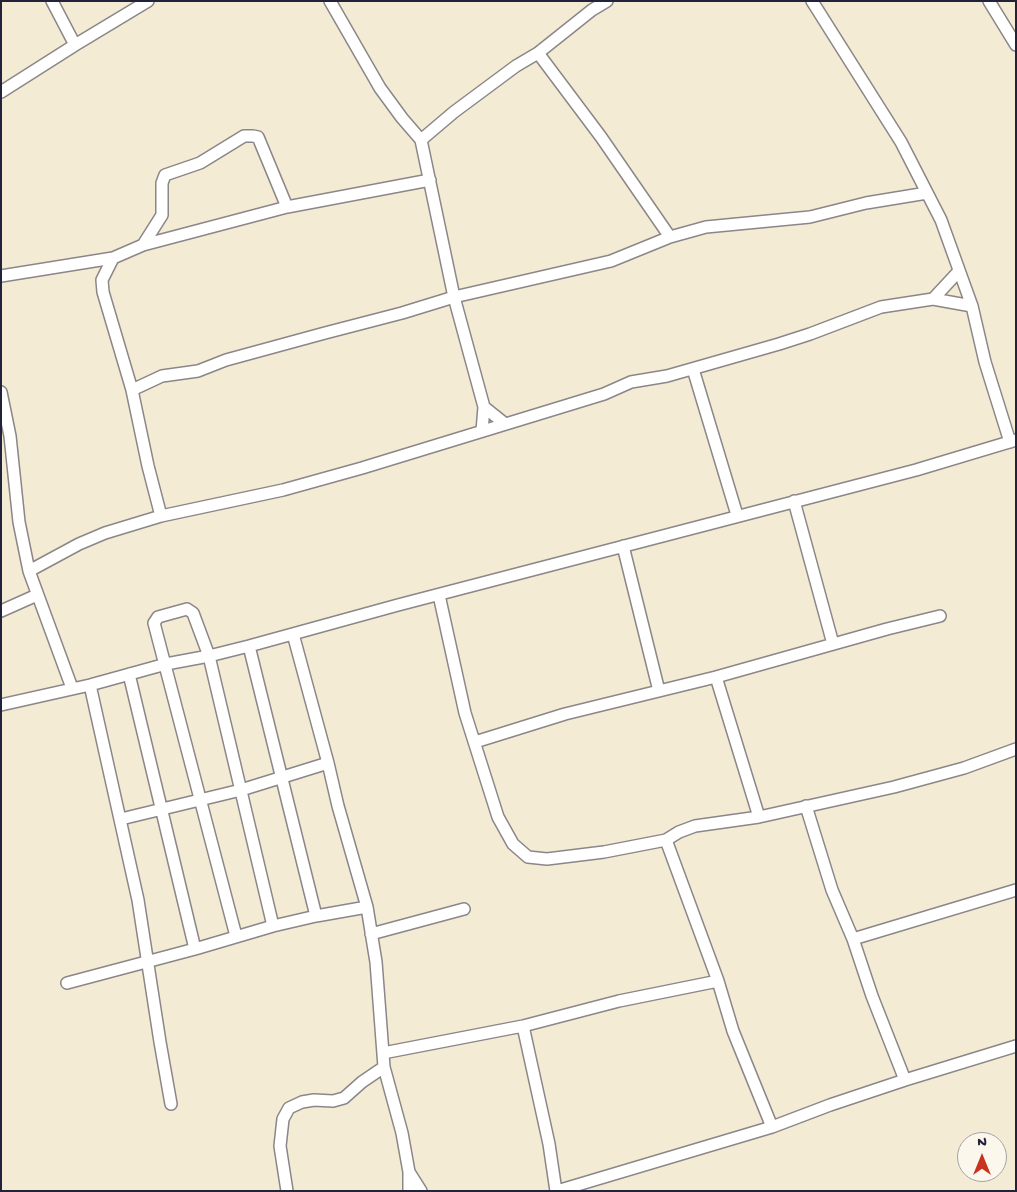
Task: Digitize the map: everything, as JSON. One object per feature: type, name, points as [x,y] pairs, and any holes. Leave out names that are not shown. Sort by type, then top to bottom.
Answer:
[{"type":"street","points":[[52,1],[75,44]]},
{"type":"street","points":[[1,92],[75,44],[148,1]]},
{"type":"street","points":[[330,1],[380,88],[421,140],[454,296],[484,407],[482,431]]},
{"type":"street","points":[[421,140],[454,112],[516,66],[538,53],[592,10],[607,1]]},
{"type":"street","points":[[1,705],[90,685],[166,664],[249,646],[398,604],[736,515],[916,470],[1013,441],[985,362],[972,306],[941,220],[900,142],[812,1]]},
{"type":"street","points":[[989,1],[1016,45]]},
{"type":"street","points":[[538,53],[601,137],[670,237]]},
{"type":"street","points":[[143,245],[162,215],[162,183],[165,175],[200,163],[244,136],[258,137],[288,207]]},
{"type":"street","points":[[1,276],[113,258],[143,245],[288,207],[430,180]]},
{"type":"street","points":[[132,390],[162,376],[198,371],[226,360],[325,332],[402,313],[454,296],[611,262],[670,237],[706,227],[810,217],[927,193]]},
{"type":"street","points":[[113,258],[102,280],[102,292],[132,390],[161,516]]},
{"type":"street","points":[[933,299],[959,270]]},
{"type":"street","points":[[30,571],[79,544],[105,533],[161,516],[283,490],[433,447],[504,423],[604,394],[631,382],[667,376],[810,334],[881,307],[933,299],[972,306]]},
{"type":"street","points":[[693,369],[736,515]]},
{"type":"street","points":[[1,392],[10,436],[19,522],[30,571],[37,596],[72,688]]},
{"type":"street","points":[[484,407],[504,423]]},
{"type":"street","points":[[1,481],[14,478]]},
{"type":"street","points":[[794,502],[833,644]]},
{"type":"street","points":[[623,546],[659,690]]},
{"type":"street","points":[[438,595],[466,713],[498,816],[512,844],[528,858],[546,859],[594,853],[666,840],[679,832],[695,826],[759,816],[894,787],[964,768],[1016,749]]},
{"type":"street","points":[[1,611],[37,596]]},
{"type":"street","points":[[236,936],[154,623],[158,617],[187,609],[193,613],[209,656],[273,926]]},
{"type":"street","points":[[475,742],[565,714],[940,616]]},
{"type":"street","points":[[293,634],[338,806],[367,907],[376,962],[384,1067],[402,1133],[409,1172],[409,1191]]},
{"type":"street","points":[[249,646],[280,778],[316,916]]},
{"type":"street","points":[[129,674],[195,949]]},
{"type":"street","points":[[716,676],[759,816]]},
{"type":"street","points":[[90,685],[138,900],[171,1104]]},
{"type":"street","points":[[121,819],[241,790],[328,763]]},
{"type":"street","points":[[806,806],[832,890],[853,939],[872,996],[905,1080]]},
{"type":"street","points":[[666,840],[718,981],[733,1031],[772,1127]]},
{"type":"street","points":[[853,939],[1016,890]]},
{"type":"street","points":[[67,983],[273,926],[367,907]]},
{"type":"street","points":[[371,934],[464,909]]},
{"type":"street","points":[[383,1053],[523,1026],[619,1002],[718,981]]},
{"type":"street","points":[[523,1026],[549,1144],[556,1191],[772,1127],[905,1080],[1016,1046]]},
{"type":"street","points":[[287,1191],[280,1146],[283,1118],[289,1108],[302,1102],[314,1100],[333,1101],[344,1098],[384,1067]]},
{"type":"street","points":[[409,1172],[421,1191]]}]
